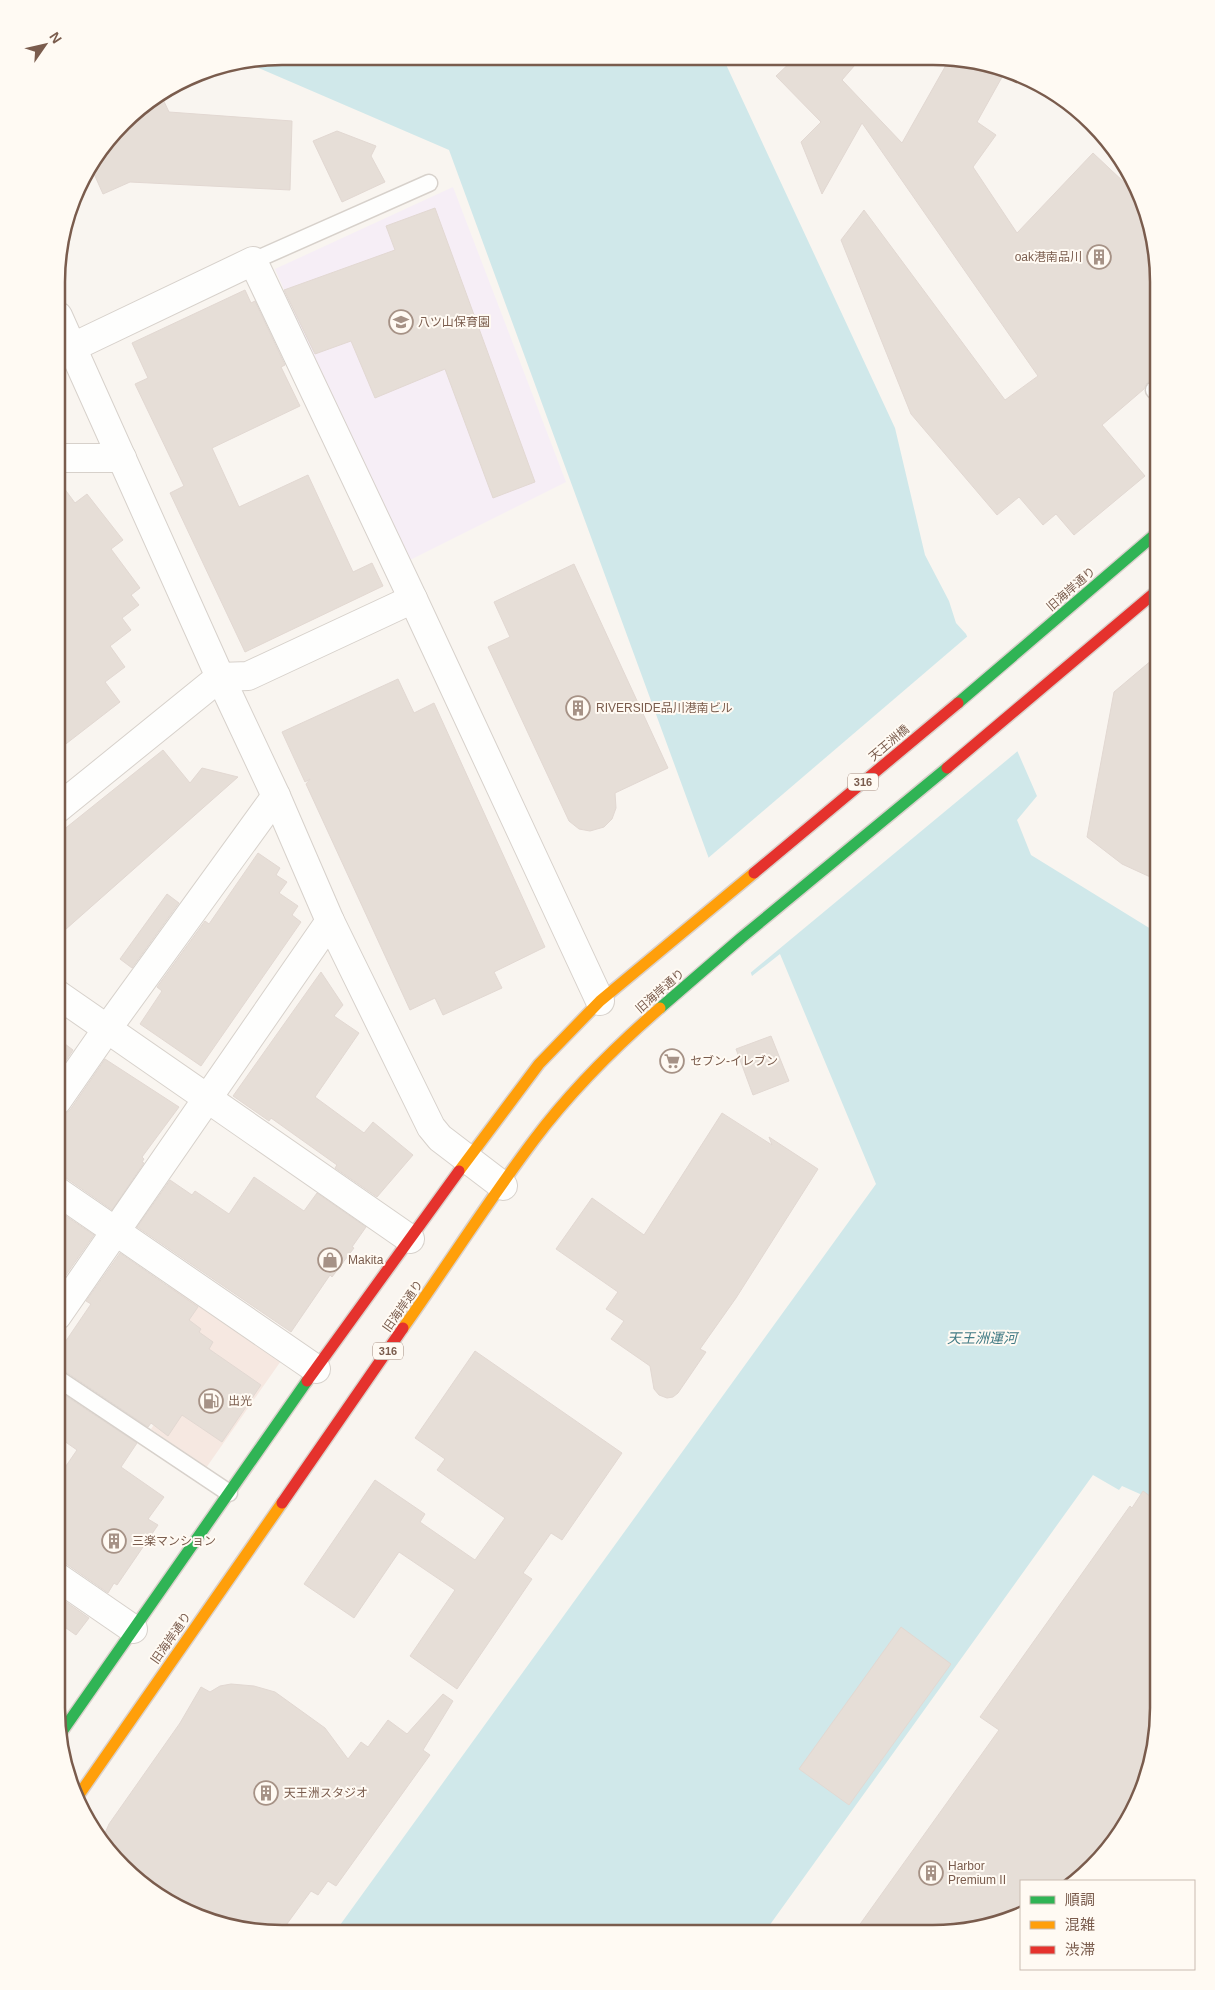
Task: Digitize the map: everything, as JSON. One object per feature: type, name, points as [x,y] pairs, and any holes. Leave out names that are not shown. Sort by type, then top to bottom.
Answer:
[{"type":"main road","name":"旧海岸通り","points":[[1001,668],[1150,540]]},
{"type":"main road","name":"旧海岸通り","points":[[82,1791],[534,1140],[568,1099],[615,1048],[741,938],[1016,710],[1150,596]]},
{"type":"main road","name":"天王洲橋","points":[[600,1002],[1001,668]]},
{"type":"main road","name":"316","points":[[65,1725],[466,1159],[539,1064],[600,1002]]},
{"type":"street","points":[[72,347],[253,261],[413,599],[600,1002]]},
{"type":"street","points":[[65,332],[220,677],[276,796],[330,921],[431,1127],[440,1138],[502,1186]]},
{"type":"street","points":[[65,458],[122,458]]},
{"type":"street","points":[[65,803],[220,677],[248,676],[413,599]]},
{"type":"street","points":[[65,1089],[107,1028],[276,796]]},
{"type":"street","points":[[65,1304],[330,921]]},
{"type":"street","points":[[65,999],[410,1239]]},
{"type":"street","points":[[65,1197],[316,1369]]},
{"type":"street","points":[[65,1582],[132,1629]]},
{"type":"lane","points":[[253,261],[429,183]]},
{"type":"lane","points":[[65,1383],[229,1493]]},
{"type":"shaded area","name":"八ツ山保育園","points":[[453,187],[566,482],[404,563],[275,269]]},
{"type":"shaded area","name":"出光","points":[[173,1281],[283,1358],[206,1468],[151,1429],[189,1374],[134,1335]]},
{"type":"water","name":"天王洲運河","points":[[268,65],[726,65],[895,428],[925,555],[949,601],[956,623],[966,634],[1037,796],[1017,820],[1031,855],[1150,928],[1150,1498],[1122,1486],[1119,1490],[1093,1475],[770,1925],[340,1925],[876,1184],[780,954],[752,976],[449,150],[256,67]]},
{"type":"pier","points":[[969,635],[1019,750],[749,974],[707,859]]},
{"type":"building","points":[[788,65],[855,65],[842,80],[902,143],[946,65],[975,69],[1002,77],[977,122],[996,135],[973,167],[1017,233],[1093,153],[1128,186],[1143,226],[1150,268],[1150,382],[1144,389],[1102,425],[1145,476],[1074,535],[1056,514],[1043,525],[1019,497],[997,515],[911,414],[841,240],[864,210],[1005,400],[1038,376],[862,123],[822,194],[801,142],[821,122],[776,76]]},
{"type":"building","points":[[164,100],[169,112],[292,121],[290,190],[130,182],[103,194],[94,174],[102,161],[119,139],[139,119]]},
{"type":"building","points":[[337,131],[376,146],[371,156],[385,182],[342,202],[313,141]]},
{"type":"building","points":[[435,208],[535,482],[493,498],[445,369],[375,398],[351,341],[315,354],[284,290],[395,250],[386,226]]},
{"type":"building","points":[[245,290],[251,303],[255,301],[285,365],[281,367],[300,406],[212,448],[239,507],[308,475],[353,572],[372,563],[383,586],[245,652],[170,493],[184,486],[135,384],[148,378],[132,343]]},
{"type":"building","points":[[65,489],[75,503],[87,494],[123,540],[111,549],[140,588],[131,595],[139,605],[122,618],[131,630],[110,646],[125,667],[105,682],[120,702],[65,745]]},
{"type":"building","name":"RIVERSIDE品川港南ビル","points":[[574,564],[668,768],[615,793],[616,808],[612,819],[604,827],[590,831],[579,829],[569,821],[488,647],[510,637],[494,602]]},
{"type":"building","points":[[1150,662],[1150,877],[1122,864],[1087,837],[1114,692]]},
{"type":"building","points":[[398,679],[414,713],[434,703],[545,947],[494,972],[502,988],[443,1015],[435,998],[410,1010],[306,784],[310,779],[305,782],[282,732]]},
{"type":"building","points":[[163,750],[190,783],[202,768],[238,777],[65,930],[65,829]]},
{"type":"building","points":[[258,853],[280,868],[276,875],[287,882],[279,893],[298,906],[292,915],[301,922],[201,1066],[140,1024],[162,991],[157,987],[205,921],[209,924]]},
{"type":"building","points":[[167,894],[179,903],[132,968],[120,959]]},
{"type":"building","points":[[321,972],[343,1005],[334,1016],[359,1033],[315,1097],[364,1133],[373,1122],[413,1155],[377,1197],[335,1168],[337,1165],[271,1118],[269,1121],[233,1096]]},
{"type":"building","points":[[771,1036],[789,1081],[753,1095],[736,1049]]},
{"type":"building","points":[[65,1044],[73,1050],[65,1062]]},
{"type":"building","points":[[105,1059],[179,1107],[142,1157],[144,1159],[142,1162],[144,1163],[112,1210],[65,1178],[65,1114],[70,1110]]},
{"type":"building","points":[[722,1113],[772,1145],[769,1137],[818,1169],[736,1298],[700,1349],[706,1352],[678,1393],[673,1397],[667,1398],[659,1395],[654,1389],[650,1366],[611,1339],[624,1321],[606,1309],[618,1292],[556,1249],[592,1198],[644,1235]]},
{"type":"building","points":[[254,1177],[304,1211],[317,1193],[366,1227],[352,1247],[354,1248],[332,1277],[330,1275],[291,1332],[137,1227],[170,1180],[192,1195],[195,1191],[229,1214]]},
{"type":"building","points":[[65,1215],[94,1235],[65,1276]]},
{"type":"building","points":[[120,1253],[198,1307],[189,1320],[201,1329],[199,1332],[213,1342],[209,1349],[261,1385],[222,1442],[182,1415],[168,1436],[151,1423],[148,1427],[65,1371],[65,1342],[91,1304],[86,1301]]},
{"type":"building","points":[[475,1351],[622,1453],[562,1540],[551,1533],[523,1573],[532,1579],[457,1689],[410,1656],[455,1590],[399,1552],[354,1618],[304,1584],[375,1480],[425,1514],[420,1522],[475,1560],[505,1518],[437,1470],[445,1459],[415,1438]]},
{"type":"building","points":[[65,1395],[137,1443],[121,1467],[164,1497],[148,1519],[158,1525],[117,1585],[114,1583],[108,1593],[65,1563],[65,1467],[77,1450],[65,1442]]},
{"type":"building","points":[[1143,1491],[1150,1496],[1150,1722],[1143,1764],[1128,1804],[1113,1829],[1096,1851],[1065,1880],[1020,1880],[1020,1906],[1003,1913],[975,1921],[947,1925],[859,1925],[999,1730],[980,1717],[1130,1506],[1132,1508]]},
{"type":"building","points":[[65,1601],[89,1618],[76,1635],[65,1627]]},
{"type":"building","points":[[901,1627],[951,1664],[849,1805],[799,1769]]},
{"type":"building","name":"天王洲スタジオ","points":[[231,1684],[254,1686],[275,1692],[325,1728],[348,1759],[361,1742],[368,1747],[388,1720],[407,1734],[443,1694],[453,1701],[423,1750],[430,1755],[336,1886],[328,1881],[318,1895],[311,1891],[286,1925],[268,1925],[226,1918],[186,1903],[161,1888],[139,1871],[119,1851],[105,1833],[109,1824],[180,1723],[201,1687],[210,1692],[220,1686]]},
{"type":"traffic: fast","points":[[958,703],[1150,539]]},
{"type":"traffic: fast","points":[[660,1008],[741,938],[947,768]]},
{"type":"traffic: fast","points":[[66,1726],[307,1381]]},
{"type":"traffic: slow","points":[[459,1171],[539,1064],[600,1001],[754,873]]},
{"type":"traffic: slow","points":[[403,1328],[500,1186],[548,1122],[593,1071],[660,1008]]},
{"type":"traffic: slow","points":[[82,1791],[282,1503]]},
{"type":"traffic: jam","points":[[947,768],[1150,597]]},
{"type":"traffic: jam","points":[[754,873],[958,703]]},
{"type":"traffic: jam","points":[[307,1381],[459,1171]]},
{"type":"traffic: jam","points":[[282,1503],[403,1328]]},
{"type":"place","name":"oak港南品川","points":[[1099,257]]},
{"type":"place","name":"八ツ山保育園","points":[[401,322]]},
{"type":"place","name":"RIVERSIDE品川港南ビル","points":[[578,708]]},
{"type":"place","name":"セブン-イレブン","points":[[672,1061]]},
{"type":"place","name":"Makita","points":[[330,1260]]},
{"type":"place","name":"出光","points":[[211,1401]]},
{"type":"place","name":"三楽マンション","points":[[114,1541]]},
{"type":"place","name":"天王洲スタジオ","points":[[266,1793]]},
{"type":"place","name":"Harbor Premium II","points":[[931,1873]]}]
